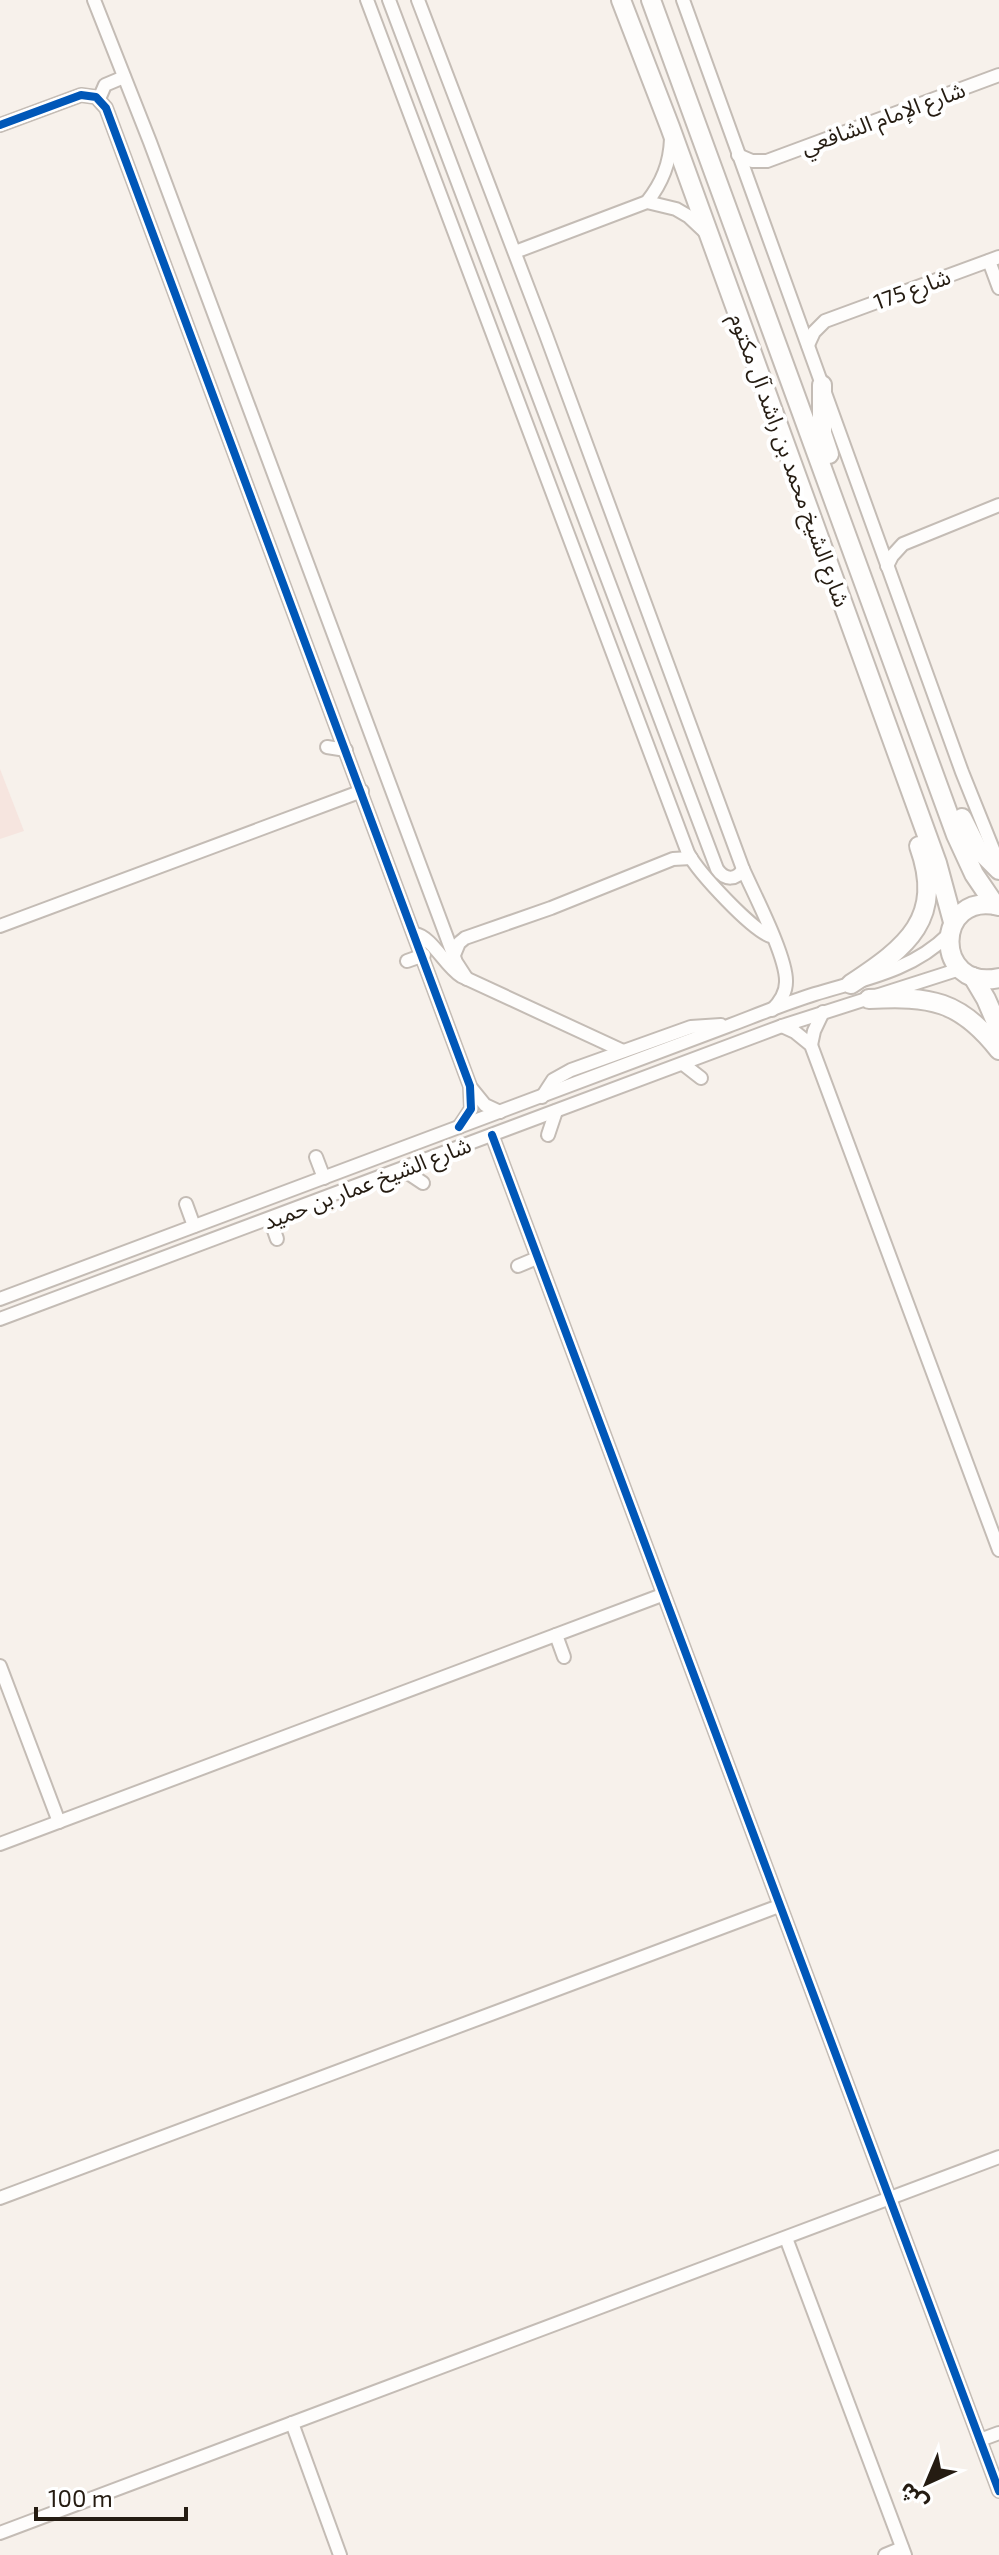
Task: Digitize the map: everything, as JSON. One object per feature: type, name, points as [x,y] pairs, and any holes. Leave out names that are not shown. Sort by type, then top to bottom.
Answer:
[{"type":"highway","name":"شارع الشيخ محمد بن راشد آل مكتوم","points":[[621,0],[710,236],[943,880],[951,928],[950,953],[967,973]]},
{"type":"highway","name":"شارع الشيخ محمد بن راشد آل مكتوم","points":[[651,0],[961,849],[997,906]]},
{"type":"highway","points":[[822,385],[822,433],[837,486],[836,504]]},
{"type":"highway","points":[[933,769],[950,786],[971,839],[999,867]]},
{"type":"highway","points":[[851,984],[909,941],[927,902],[927,872],[907,810],[908,785]]},
{"type":"highway","points":[[951,928],[971,907],[997,906]]},
{"type":"highway","points":[[967,973],[982,980],[999,978]]},
{"type":"highway","points":[[967,973],[999,1029]]},
{"type":"highway","points":[[869,999],[921,998],[950,1006],[975,1022],[999,1050]]},
{"type":"street","points":[[94,0],[454,955],[467,979]]},
{"type":"street","points":[[367,0],[691,858],[755,928],[773,937]]},
{"type":"street","points":[[389,0],[717,869],[723,876],[731,878],[743,869]]},
{"type":"street","points":[[418,0],[515,252],[743,869],[773,937],[786,976],[783,995],[772,1010]]},
{"type":"street","points":[[686,3],[738,155],[999,867]]},
{"type":"street","points":[[417,75],[443,64]]},
{"type":"street","name":"شارع الإمام الشافعي","points":[[767,161],[999,75]]},
{"type":"street","points":[[99,99],[105,85],[124,77]]},
{"type":"street","points":[[0,125],[81,95],[99,99],[109,113],[424,955],[470,1086],[479,1100],[500,1112]]},
{"type":"street","points":[[515,252],[647,202],[667,167],[670,127]]},
{"type":"street","points":[[738,155],[752,161],[767,161]]},
{"type":"street","points":[[750,186],[767,161]]},
{"type":"street","points":[[647,202],[676,209],[710,236]]},
{"type":"street","points":[[463,255],[470,216]]},
{"type":"street","points":[[994,259],[999,288]]},
{"type":"street","name":"شارع 175","points":[[825,321],[994,259]]},
{"type":"street","points":[[796,311],[810,319],[825,321]]},
{"type":"street","points":[[808,345],[814,332],[825,321]]},
{"type":"street","points":[[520,346],[546,335]]},
{"type":"street","points":[[877,537],[892,544],[903,544],[999,505]]},
{"type":"street","points":[[887,566],[903,544]]},
{"type":"street","points":[[327,747],[346,750]]},
{"type":"street","points":[[0,926],[362,791]]},
{"type":"street","points":[[454,955],[465,938],[551,908],[673,859],[691,858]]},
{"type":"street","name":"شارع الشيخ عمار بن حميد","points":[[0,1299],[728,1026],[909,964],[931,951],[951,928]]},
{"type":"street","points":[[415,934],[425,937],[450,969],[467,979],[623,1051]]},
{"type":"street","points":[[407,961],[424,955]]},
{"type":"street","name":"شارع الشيخ عمار بن حميد","points":[[0,1319],[782,1026],[930,977],[967,973]]},
{"type":"street","points":[[786,976],[813,995]]},
{"type":"street","points":[[811,1045],[823,1012]]},
{"type":"street","points":[[542,1097],[553,1080],[565,1072],[691,1027],[728,1026]]},
{"type":"street","points":[[782,1026],[811,1045],[999,1550]]},
{"type":"street","points":[[683,1064],[701,1078]]},
{"type":"street","points":[[459,1127],[471,1109],[470,1086]]},
{"type":"street","points":[[548,1135],[556,1111]]},
{"type":"street","points":[[492,1135],[999,2491]]},
{"type":"street","points":[[316,1157],[324,1178]]},
{"type":"street","points":[[402,1169],[423,1183]]},
{"type":"street","points":[[186,1204],[194,1226]]},
{"type":"street","points":[[270,1219],[277,1239]]},
{"type":"street","points":[[518,1266],[537,1258]]},
{"type":"street","points":[[0,1844],[662,1595]]},
{"type":"street","points":[[556,1635],[564,1657]]},
{"type":"street","points":[[0,1666],[59,1822]]},
{"type":"street","points":[[0,2198],[779,1906]]},
{"type":"street","points":[[0,2533],[999,2157]]},
{"type":"street","points":[[786,2238],[903,2552],[885,2555]]},
{"type":"street","points":[[292,2423],[340,2555]]},
{"type":"street","points":[[980,2440],[999,2433]]},
{"type":"shaded area","points":[[0,769],[24,831],[0,839]]},
{"type":"cycle path","points":[[0,125],[81,95],[96,97],[106,108],[470,1086],[471,1109],[459,1127]]},
{"type":"cycle path","points":[[492,1135],[999,2491]]}]
